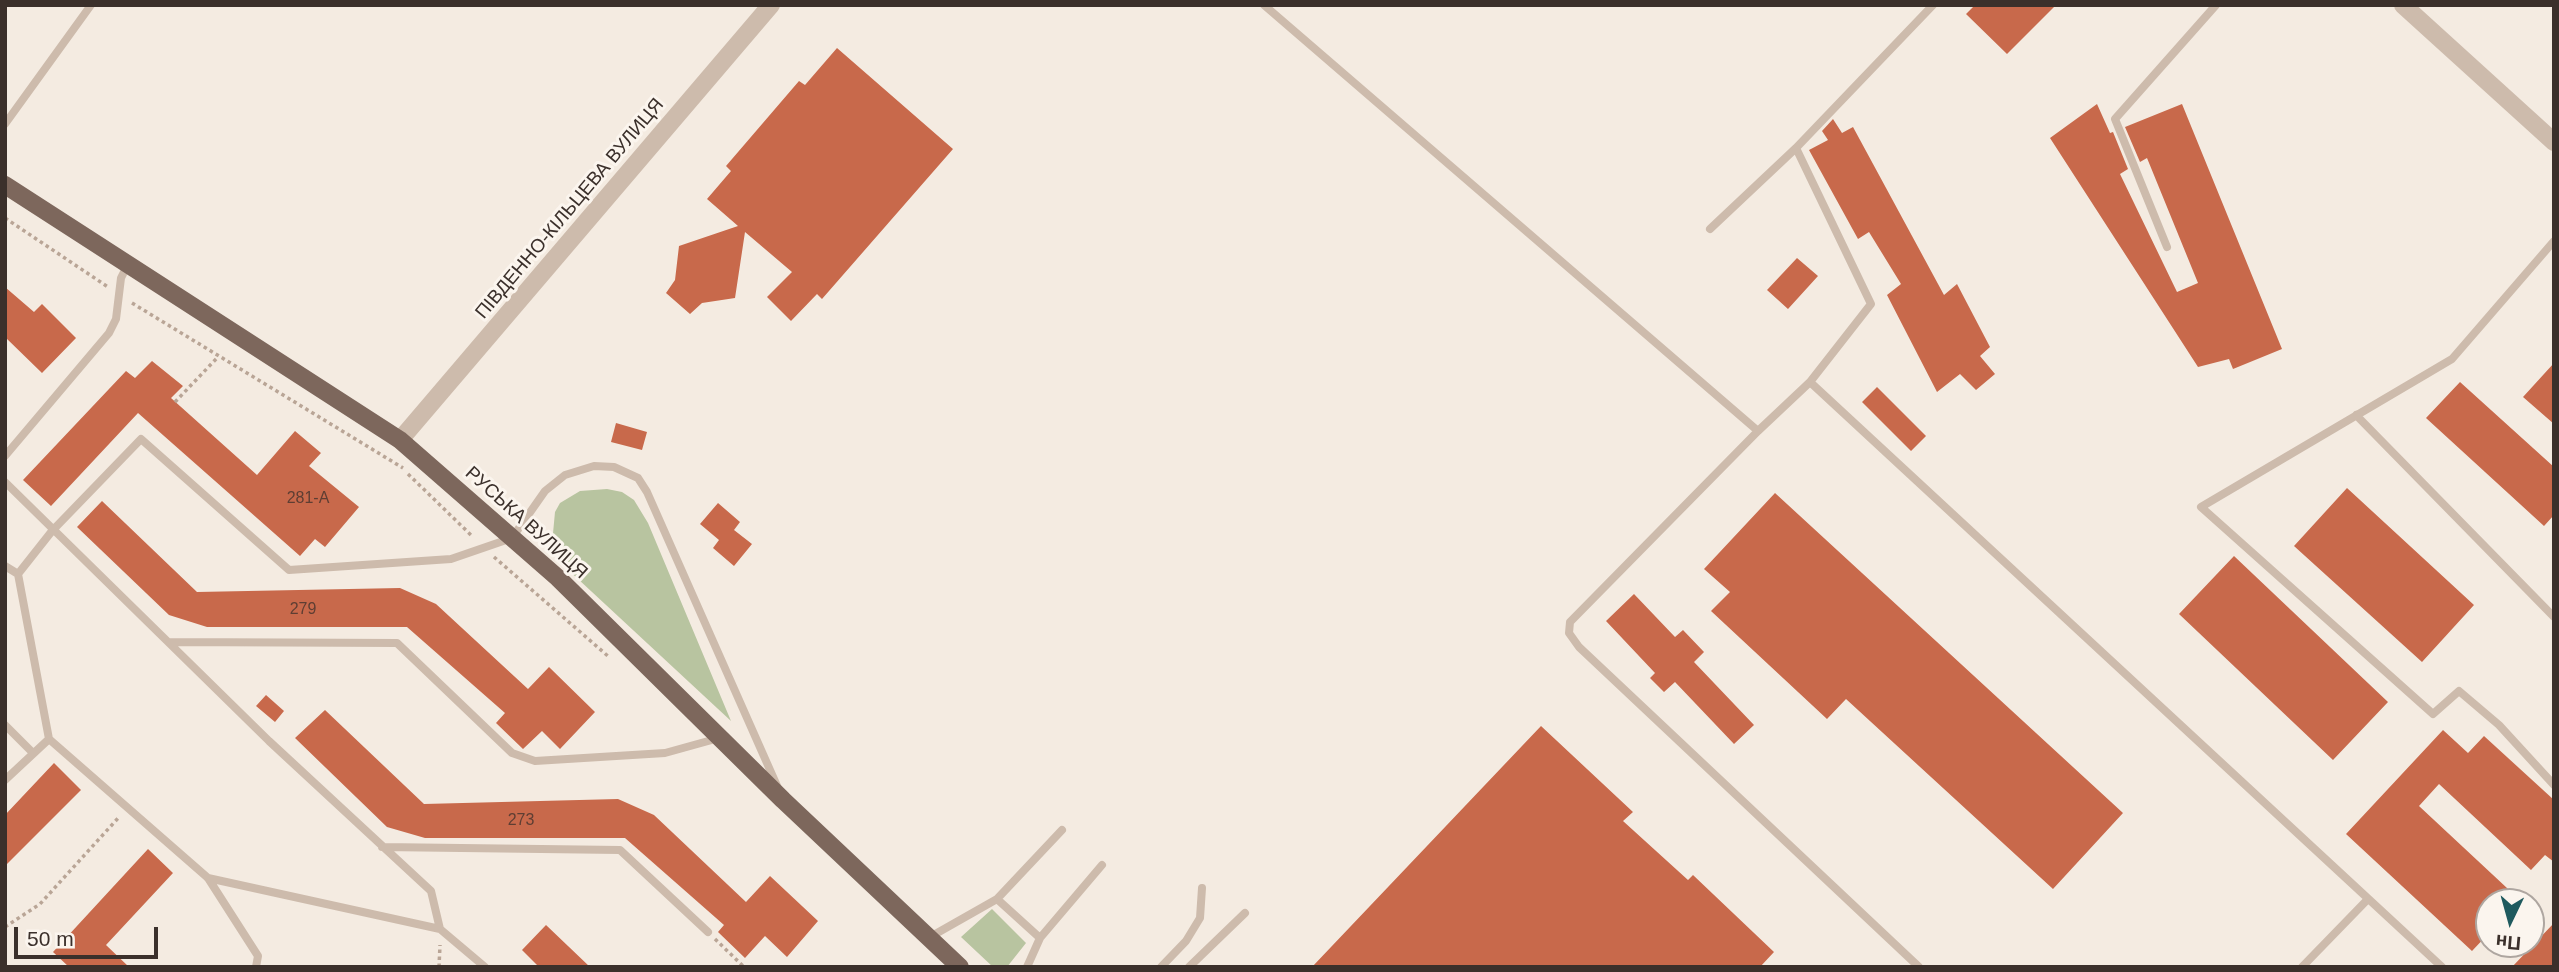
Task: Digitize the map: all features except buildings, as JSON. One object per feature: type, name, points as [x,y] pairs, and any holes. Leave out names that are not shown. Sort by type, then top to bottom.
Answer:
[{"type":"main road","name":"РУСЬКА ВУЛИЦЯ","points":[[5,185],[400,440],[558,578],[783,800],[960,967]]},
{"type":"street","name":"ПІВДЕННО-КІЛЬЦЕВА ВУЛИЦЯ","points":[[400,440],[771,5]]},
{"type":"street","points":[[2403,5],[2554,142]]},
{"type":"lane","points":[[5,124],[91,5]]},
{"type":"lane","points":[[1264,5],[1758,431]]},
{"type":"lane","points":[[1710,229],[1796,148],[1933,5]]},
{"type":"lane","points":[[2167,247],[2115,120],[2216,5]]},
{"type":"lane","points":[[1796,148],[1871,304],[1810,382],[1758,431],[1570,622],[1569,633],[1579,648],[1919,967]]},
{"type":"lane","points":[[2554,242],[2452,359],[2201,507],[2433,713],[2459,691],[2499,725],[2554,785]]},
{"type":"lane","points":[[5,456],[109,333],[116,319],[121,278],[128,264]]},
{"type":"lane","points":[[1810,382],[2442,967]]},
{"type":"lane","points":[[2356,415],[2554,617]]},
{"type":"lane","points":[[18,574],[52,531],[141,439],[289,570],[451,559],[485,549],[512,538],[545,491],[565,475],[594,466],[614,467],[638,478],[663,522],[783,800]]},
{"type":"lane","points":[[5,482],[52,531],[431,891],[440,929]]},
{"type":"lane","points":[[5,566],[18,574],[50,739],[208,878],[258,956],[256,967]]},
{"type":"lane","points":[[169,642],[397,643],[512,752],[535,761],[665,753],[721,737]]},
{"type":"lane","points":[[5,725],[33,753]]},
{"type":"lane","points":[[5,780],[50,739]]},
{"type":"lane","points":[[929,938],[997,900],[1062,830]]},
{"type":"lane","points":[[382,847],[620,850],[708,932]]},
{"type":"lane","points":[[1027,967],[1040,938],[1102,865]]},
{"type":"lane","points":[[208,878],[440,929],[485,967]]},
{"type":"lane","points":[[1161,967],[1186,941],[1200,918],[1202,888]]},
{"type":"lane","points":[[2302,967],[2368,898]]},
{"type":"lane","points":[[997,900],[1040,938]]},
{"type":"lane","points":[[1189,967],[1245,913]]},
{"type":"path","points":[[5,218],[217,357],[402,468],[485,549],[616,662]]},
{"type":"path","points":[[175,402],[217,357]]},
{"type":"path","points":[[5,927],[40,904],[129,807]]},
{"type":"path","points":[[708,932],[744,967]]},
{"type":"green space","points":[[607,489],[622,492],[634,500],[648,523],[731,721],[564,566],[552,544],[555,512],[560,503],[580,491]]},
{"type":"green space","points":[[992,909],[1026,943],[1007,967],[993,967],[961,937]]}]
